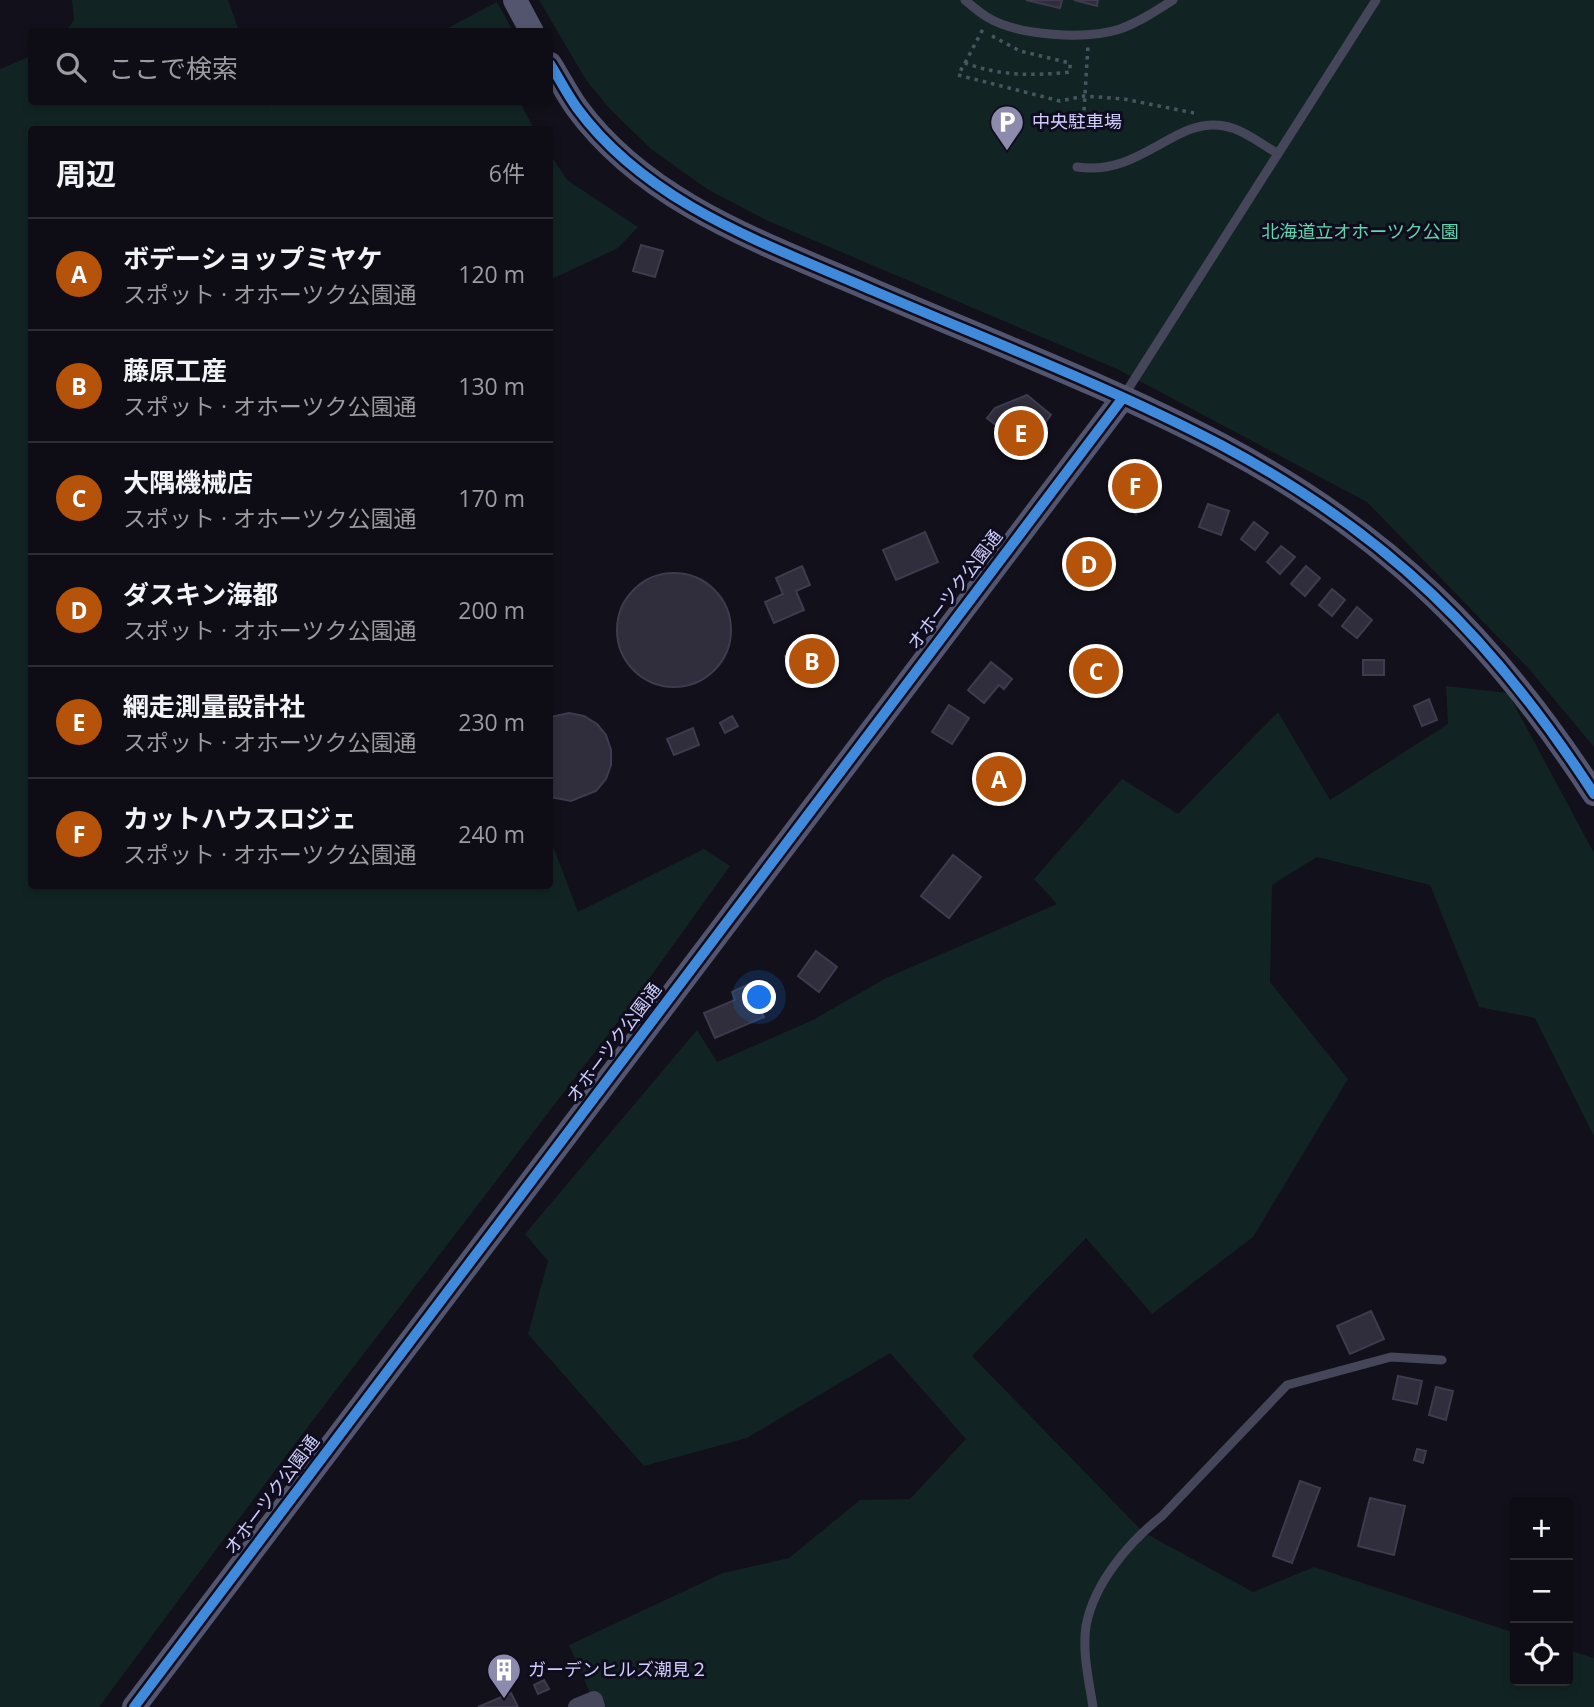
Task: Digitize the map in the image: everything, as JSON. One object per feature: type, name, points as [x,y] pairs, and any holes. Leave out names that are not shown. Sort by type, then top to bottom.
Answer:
[{"type":"street","points":[[515,0],[530,28]]},
{"type":"street","points":[[553,69],[578,109],[614,148],[657,184],[695,210],[758,242],[1220,444],[1290,484],[1394,559],[1436,595],[1493,656],[1566,751],[1594,794]]},
{"type":"street","name":"オホーツク公園通","points":[[134,1707],[1122,399]]},
{"type":"street","points":[[577,1707],[594,1700],[596,1707]]},
{"type":"lane","points":[[965,0],[989,18],[1008,24],[1056,34],[1089,35],[1120,29],[1149,16],[1173,0]]},
{"type":"lane","points":[[1122,399],[1376,0]]},
{"type":"lane","points":[[1077,166],[1094,169],[1119,165],[1145,155],[1200,125],[1225,126],[1277,153]]},
{"type":"lane","points":[[1093,1707],[1085,1654],[1087,1626],[1100,1586],[1143,1532],[1163,1517],[1287,1385],[1391,1357],[1442,1360]]},
{"type":"path","points":[[965,63],[983,70],[1016,75],[1070,72],[1070,63],[1020,51],[983,29],[958,75],[1060,101],[1084,96],[1124,99],[1197,114]]},
{"type":"path","points":[[1071,121],[1084,111],[1089,35]]},
{"type":"green space","points":[[72,0],[228,0],[238,28],[68,28],[74,20]]},
{"type":"green space","name":"北海道立オホーツク公園","points":[[539,0],[1594,0],[1594,747],[1529,669],[1367,502],[1117,369],[768,221],[707,189],[651,149],[609,108],[586,80]]},
{"type":"green space","points":[[497,2],[511,28],[448,28]]},
{"type":"green space","points":[[28,57],[28,105],[522,105],[532,126],[28,126],[28,889],[553,889],[553,846],[578,912],[704,849],[730,866],[623,1015],[297,1441],[99,1707],[0,1707],[0,69]]},
{"type":"green space","points":[[553,159],[567,180],[638,227],[618,248],[553,279]]},
{"type":"green space","points":[[1446,686],[1508,693],[1594,853],[1594,1136],[1535,1018],[1479,1007],[1430,885],[1317,857],[1272,885],[1270,982],[1348,1079],[1253,1237],[1152,1314],[1086,1238],[972,1356],[1143,1532],[1253,1592],[1314,1567],[1510,1631],[1510,1686],[1573,1686],[1573,1652],[1594,1658],[1594,1707],[596,1707],[569,1645],[723,1573],[789,1558],[860,1500],[910,1499],[966,1439],[890,1353],[747,1438],[644,1466],[528,1334],[548,1261],[525,1234],[697,1030],[717,1062],[813,1020],[886,978],[1057,904],[1034,879],[1122,779],[1178,814],[1278,712],[1330,800],[1448,724]]},
{"type":"building","points":[[1026,0],[1062,0],[1060,8]]},
{"type":"building","points":[[1074,0],[1098,0],[1097,6]]},
{"type":"building","points":[[641,245],[663,251],[655,277],[633,271]]},
{"type":"building","points":[[1027,395],[1051,415],[1025,448],[987,418],[995,408]]},
{"type":"building","points":[[1139,473],[1149,495],[1136,514],[1115,500],[1130,477]]},
{"type":"building","points":[[1208,504],[1229,511],[1221,535],[1199,527]]},
{"type":"building","points":[[1254,522],[1268,533],[1255,550],[1241,539]]},
{"type":"building","points":[[925,532],[938,562],[896,580],[883,550]]},
{"type":"building","points":[[1094,543],[1114,559],[1089,590],[1064,569],[1078,552],[1083,556]]},
{"type":"building","points":[[1281,546],[1295,557],[1280,574],[1267,562]]},
{"type":"building","points":[[802,566],[810,585],[796,591],[804,610],[774,623],[765,602],[783,594],[776,578]]},
{"type":"building","points":[[1306,566],[1320,578],[1305,596],[1291,584]]},
{"type":"building","points":[[674,573],[696,578],[714,590],[726,608],[731,630],[726,652],[714,670],[696,682],[674,687],[652,682],[634,670],[622,652],[617,630],[622,608],[634,590],[652,578]]},
{"type":"building","points":[[1332,589],[1345,600],[1332,616],[1319,605]]},
{"type":"building","points":[[1357,607],[1372,620],[1357,638],[1342,626]]},
{"type":"building","points":[[828,640],[838,666],[796,683],[785,656]]},
{"type":"building","points":[[1089,655],[1114,675],[1104,687],[1079,668]]},
{"type":"building","points":[[1363,660],[1384,660],[1384,675],[1363,675]]},
{"type":"building","points":[[991,662],[1012,679],[1004,689],[999,685],[984,703],[968,690]]},
{"type":"building","points":[[1429,699],[1437,720],[1422,726],[1414,706]]},
{"type":"building","points":[[949,705],[969,718],[952,744],[932,732]]},
{"type":"building","points":[[569,713],[584,716],[597,724],[606,735],[611,750],[611,765],[606,779],[596,791],[571,801],[553,798],[553,716]]},
{"type":"building","points":[[732,716],[738,726],[725,733],[720,723]]},
{"type":"building","points":[[693,728],[699,745],[674,755],[667,739]]},
{"type":"building","points":[[1000,760],[1017,774],[998,798],[981,784]]},
{"type":"building","points":[[953,855],[981,877],[949,918],[921,896]]},
{"type":"building","points":[[816,951],[837,967],[819,992],[798,976]]},
{"type":"building","points":[[749,984],[764,1017],[715,1038],[704,1013],[735,1000],[732,992]]},
{"type":"building","points":[[1371,1311],[1384,1339],[1350,1354],[1337,1326]]},
{"type":"building","points":[[1398,1376],[1422,1381],[1417,1404],[1393,1399]]},
{"type":"building","points":[[1436,1387],[1453,1391],[1446,1420],[1429,1415]]},
{"type":"building","points":[[1417,1449],[1426,1451],[1423,1463],[1414,1460]]},
{"type":"building","points":[[1300,1481],[1320,1488],[1292,1563],[1273,1556]]},
{"type":"building","points":[[1370,1498],[1405,1506],[1394,1555],[1358,1546]]},
{"type":"building","points":[[544,1680],[549,1689],[538,1694],[534,1685]]},
{"type":"building","name":"ガーデンヒルズ潮見２","points":[[511,1693],[518,1707],[478,1707]]},
{"type":"cycle path","points":[[553,69],[577,108],[606,142],[639,171],[713,219],[793,257],[1049,365],[1179,424],[1281,479],[1335,515],[1385,553],[1432,594],[1475,638],[1556,738],[1594,794]]},
{"type":"cycle path","points":[[134,1707],[1122,399]]},
{"type":"place","name":"中央駐車場","points":[[1007,152]]},
{"type":"place","name":"網走測量設計社","points":[[1021,433]]},
{"type":"place","name":"カットハウスロジェ","points":[[1135,486]]},
{"type":"place","name":"ダスキン海都","points":[[1089,564]]},
{"type":"place","name":"藤原工産","points":[[812,661]]},
{"type":"place","name":"大隅機械店","points":[[1096,671]]},
{"type":"place","name":"ボデーショップミヤケ","points":[[999,779]]},
{"type":"place","name":"ガーデンヒルズ潮見２","points":[[504,1700]]}]
